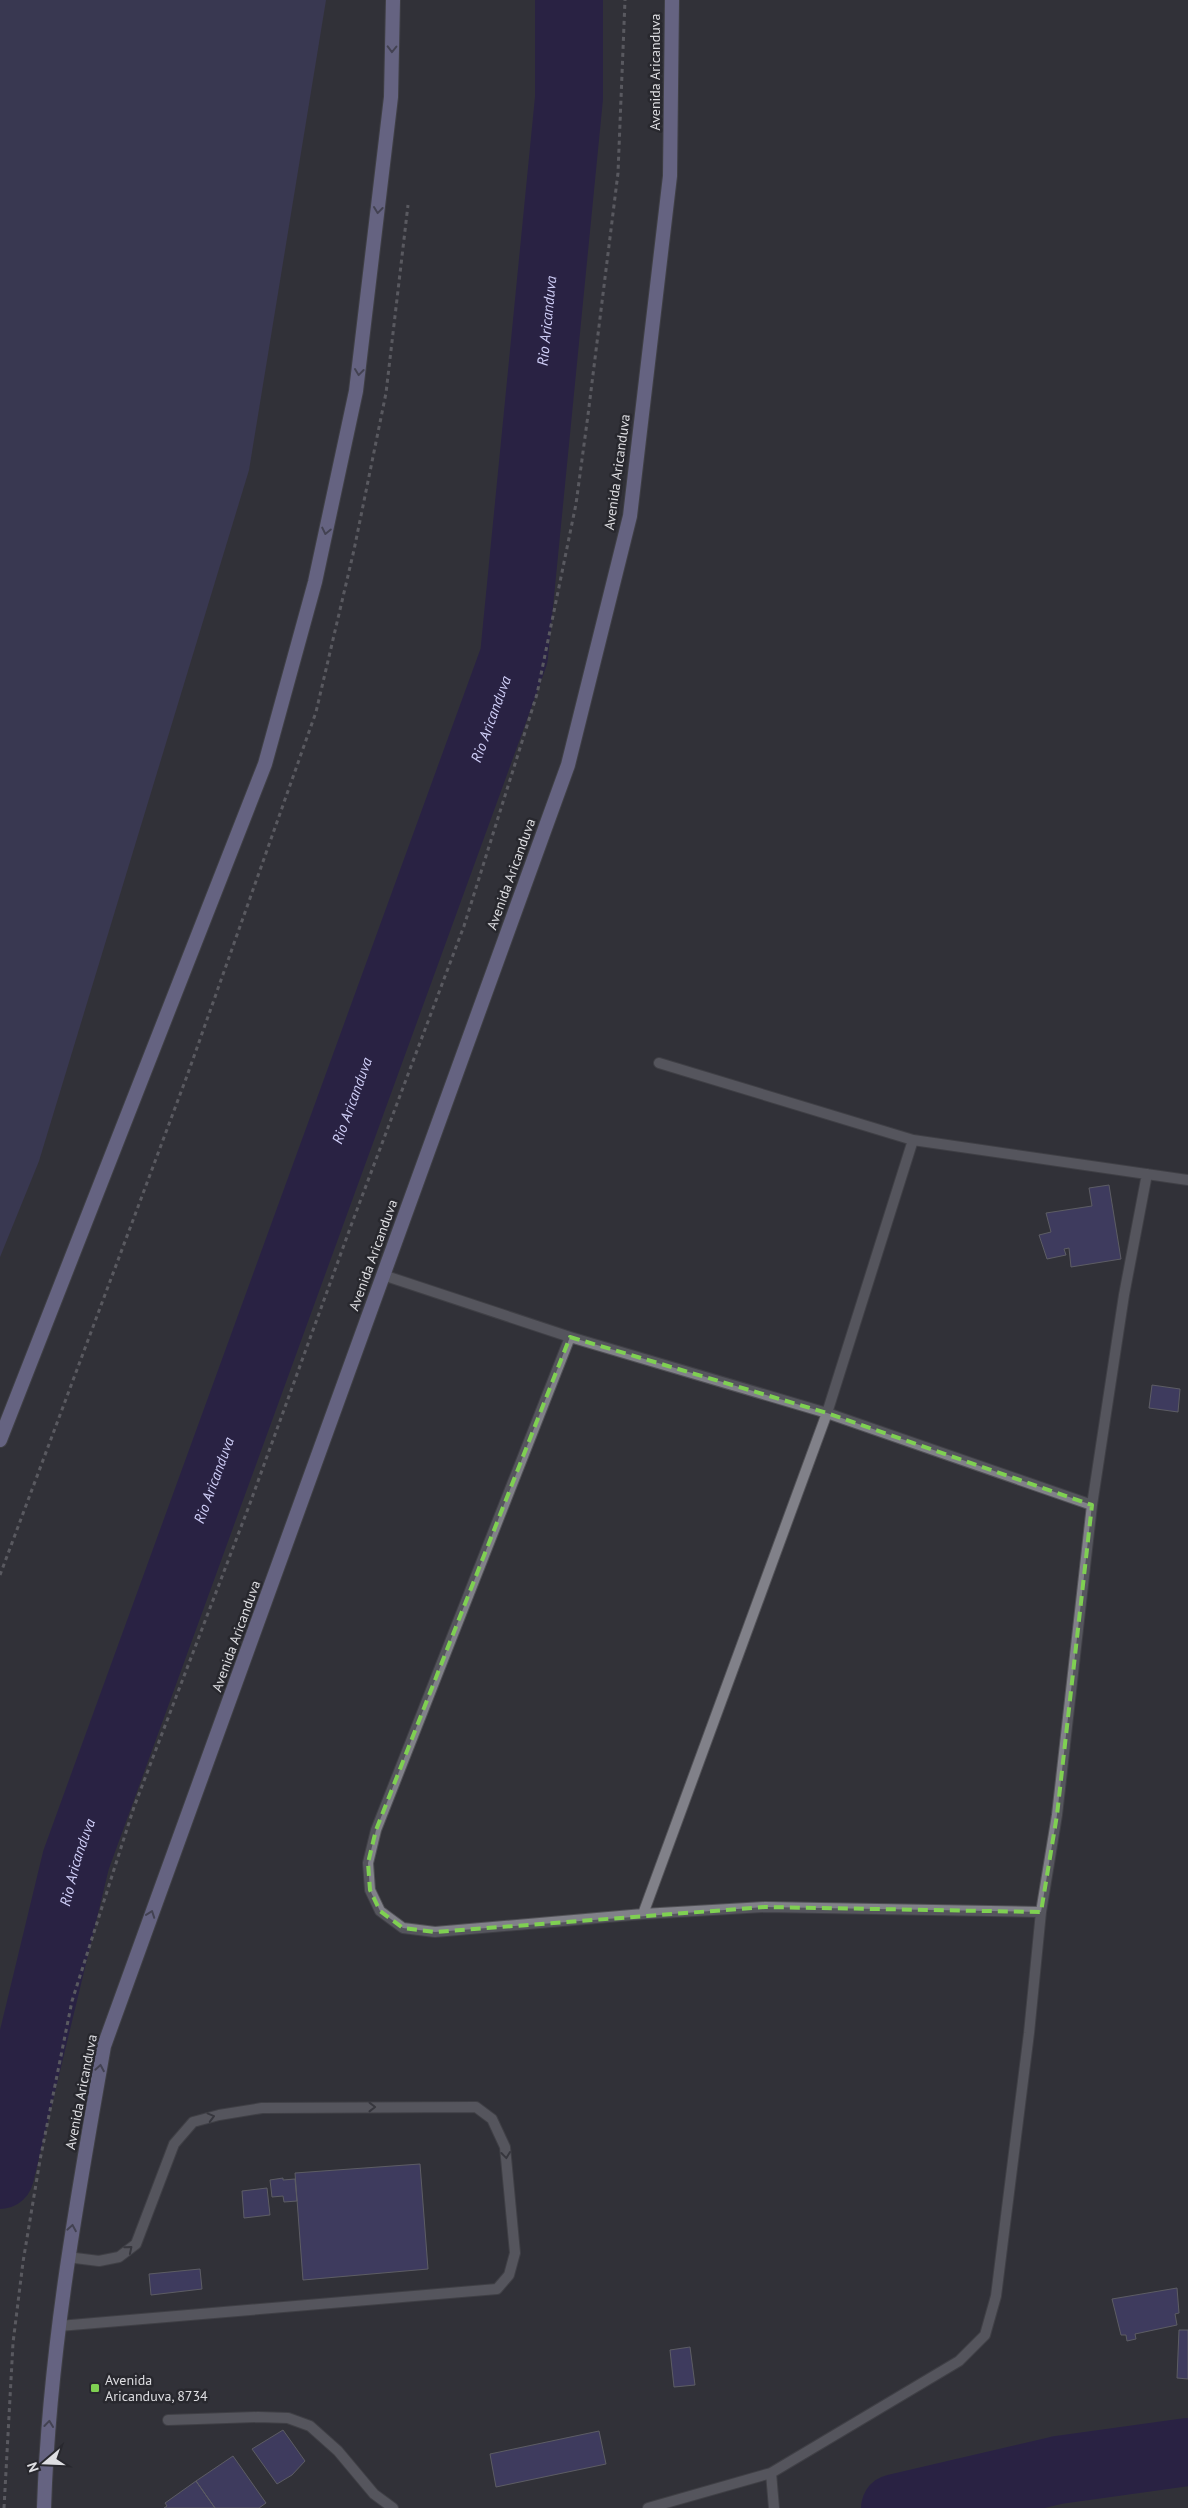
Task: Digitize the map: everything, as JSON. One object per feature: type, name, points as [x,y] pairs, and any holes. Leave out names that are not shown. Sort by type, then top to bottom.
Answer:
[{"type":"highway","points":[[0,1440],[264,764],[315,582],[356,391],[391,97],[393,0]]},
{"type":"highway","name":"Avenida Aricanduva","points":[[44,2508],[46,2457],[67,2256],[104,2046],[568,765],[630,516],[670,176],[672,0]]},
{"type":"street","points":[[660,1063],[913,1140],[1188,1180]]},
{"type":"street","points":[[643,1914],[826,1414],[913,1140]]},
{"type":"street","points":[[648,2508],[771,2473],[959,2362],[985,2335],[996,2296],[1029,2034],[1041,1912],[1057,1815],[1092,1505],[1124,1295],[1147,1174]]},
{"type":"street","points":[[383,1275],[570,1338],[826,1414],[1092,1505]]},
{"type":"street","points":[[570,1338],[376,1830],[368,1863],[370,1890],[380,1911],[404,1928],[435,1932],[643,1914],[765,1907],[1041,1912]]},
{"type":"street","points":[[59,2326],[497,2289],[509,2275],[515,2252],[505,2147],[492,2119],[476,2107],[262,2108],[219,2115],[193,2122],[174,2144],[136,2244],[119,2257],[99,2261],[67,2256]]},
{"type":"street","points":[[168,2420],[288,2418],[310,2426],[338,2450],[374,2494],[393,2508]]},
{"type":"street","points":[[771,2473],[774,2508]]},
{"type":"path","points":[[4,2508],[13,2343],[23,2262],[40,2160],[72,2001],[134,1807],[249,1506],[345,1241],[464,926],[537,694],[576,504],[588,415],[618,173],[625,0]]},
{"type":"highlighted area","points":[[570,1337],[827,1413],[1092,1505],[1057,1815],[1041,1912],[765,1907],[435,1932],[403,1928],[380,1911],[370,1890],[368,1863],[376,1830]]},
{"type":"shaded area","points":[[0,0],[326,0],[249,470],[39,1161],[0,1257]]},
{"type":"building","points":[[1109,1185],[1121,1259],[1071,1267],[1069,1248],[1064,1249],[1066,1255],[1047,1259],[1039,1235],[1051,1232],[1046,1213],[1092,1206],[1089,1188]]},
{"type":"building","points":[[1152,1385],[1180,1389],[1178,1412],[1149,1408]]},
{"type":"building","points":[[420,2164],[428,2269],[303,2280],[295,2173]]},
{"type":"building","points":[[283,2178],[283,2180],[295,2179],[297,2201],[284,2202],[283,2196],[272,2197],[270,2180]]},
{"type":"building","points":[[267,2188],[270,2215],[244,2218],[242,2191]]},
{"type":"building","points":[[200,2269],[202,2289],[151,2295],[149,2274]]},
{"type":"building","points":[[1177,2288],[1179,2313],[1175,2314],[1177,2325],[1135,2334],[1136,2339],[1127,2341],[1126,2335],[1121,2335],[1112,2299]]},
{"type":"building","points":[[1179,2330],[1188,2330],[1188,2379],[1177,2378]]},
{"type":"building","points":[[690,2347],[695,2385],[674,2387],[670,2350]]},
{"type":"building","points":[[283,2430],[305,2461],[292,2475],[277,2484],[252,2449]]},
{"type":"building","points":[[599,2431],[606,2464],[496,2487],[490,2454]]},
{"type":"building","points":[[233,2456],[266,2503],[259,2508],[215,2508],[196,2481]]},
{"type":"building","points":[[196,2481],[215,2508],[164,2508],[167,2506],[165,2503]]},
{"type":"waterway","name":"Rio Aricanduva","points":[[0,2175],[76,1860],[514,656],[569,98],[569,0]]},
{"type":"waterway","points":[[895,2508],[1058,2470],[1188,2452]]},
{"type":"place","name":"Avenida Aricanduva, 8734","points":[[95,2388]]}]
